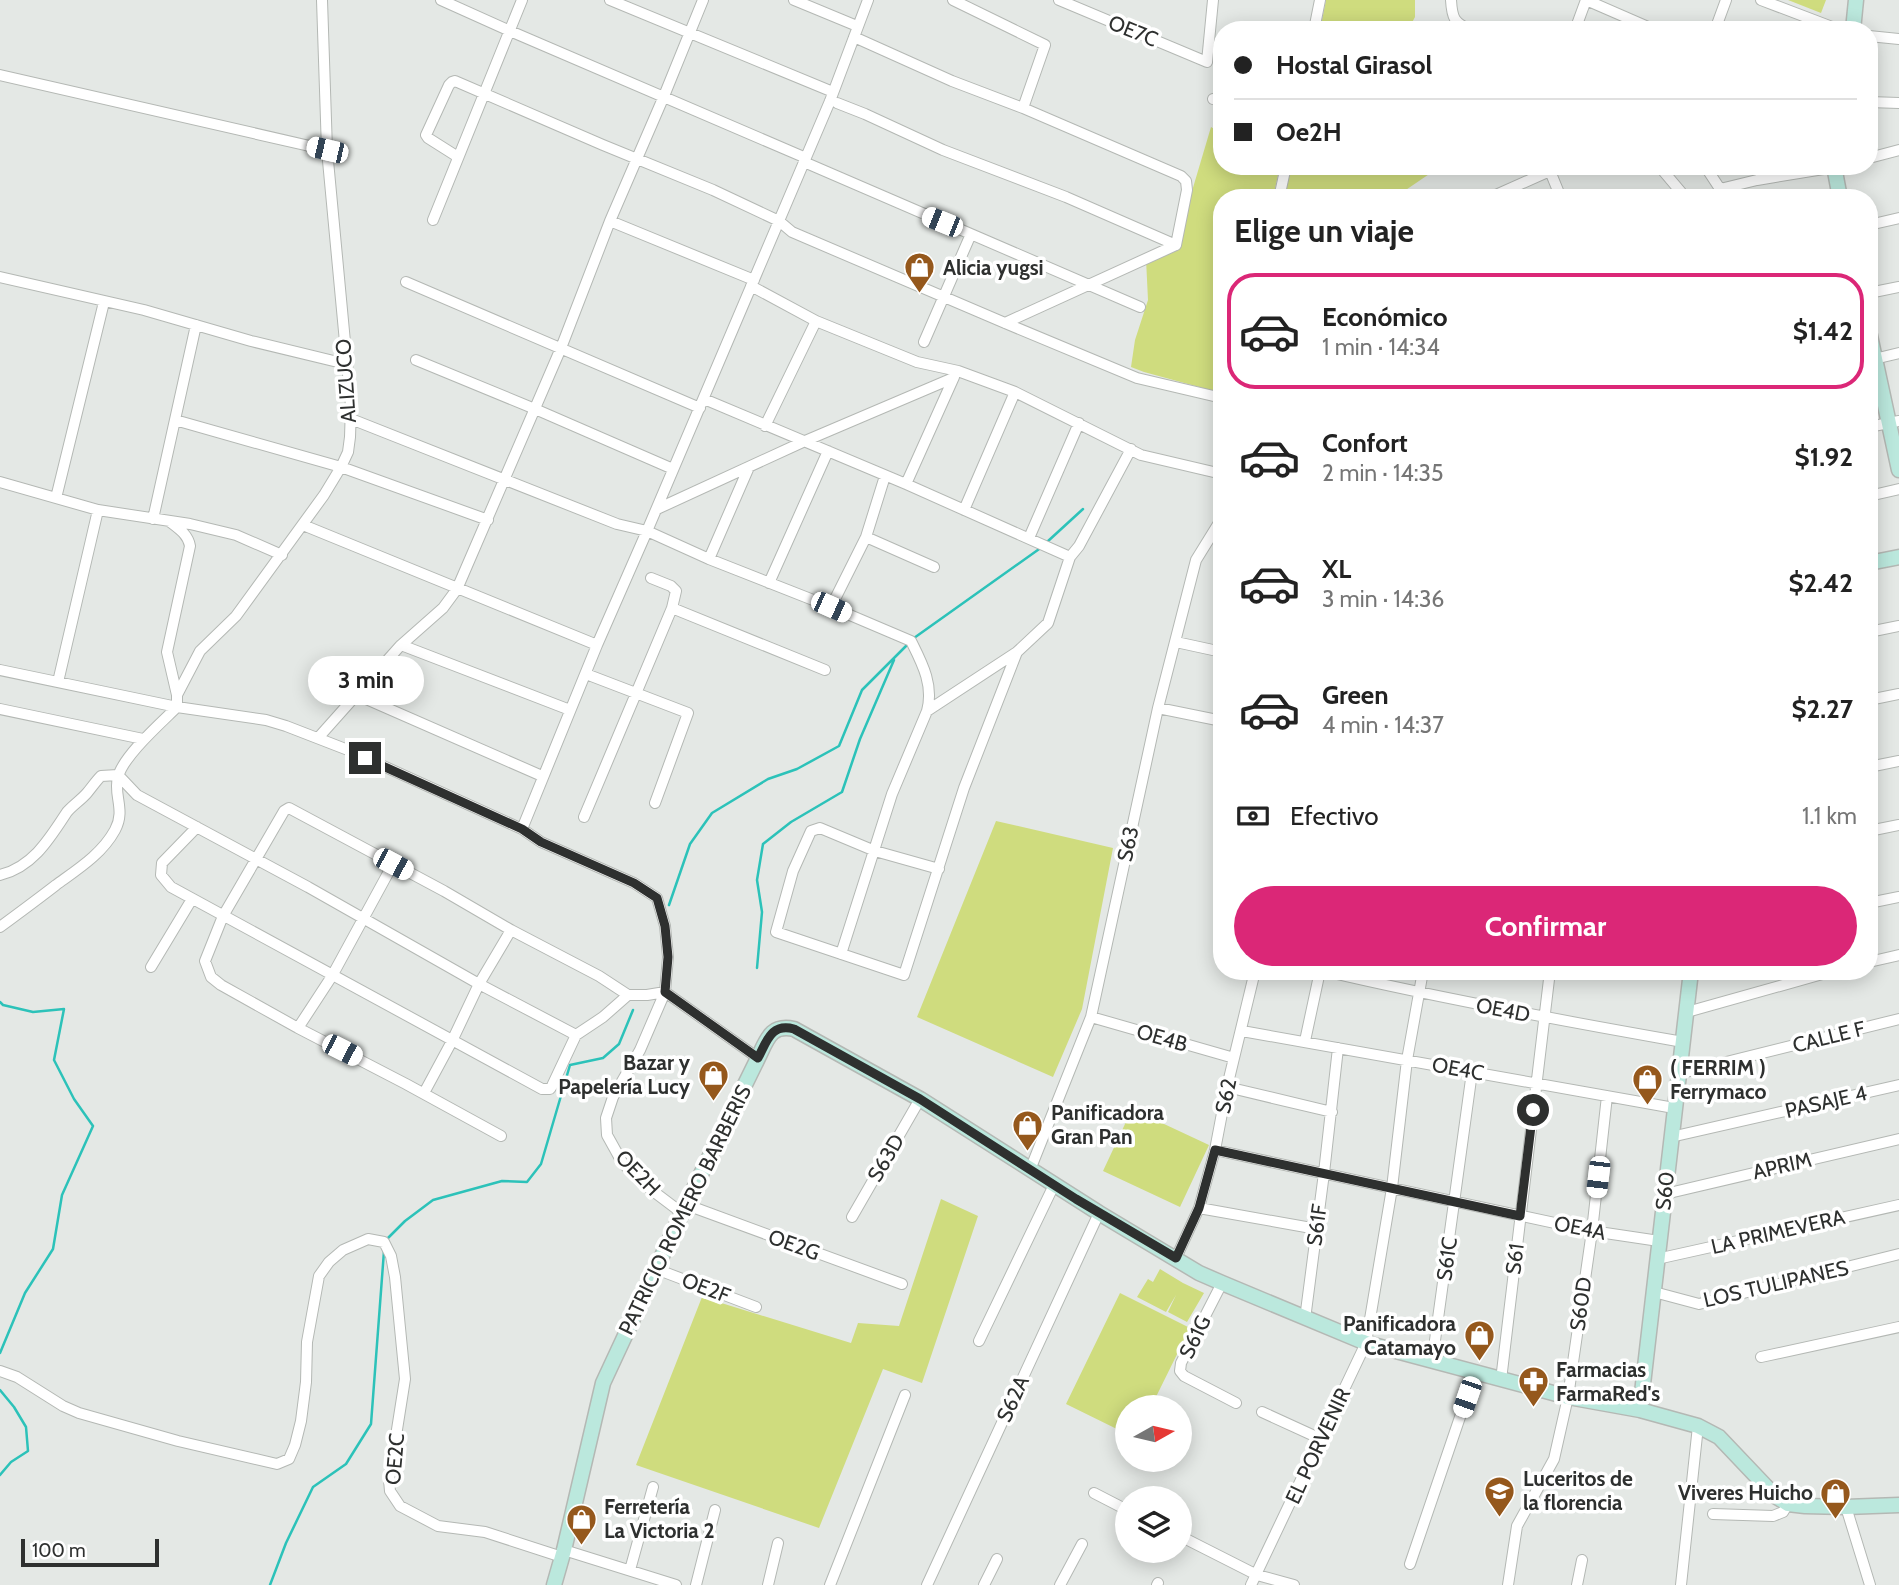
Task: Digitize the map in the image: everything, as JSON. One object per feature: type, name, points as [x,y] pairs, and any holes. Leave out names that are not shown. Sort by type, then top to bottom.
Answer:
[{"type":"street","name":"ALIZUCO","points":[[177,707],[177,695],[201,651],[236,616],[282,555],[324,495],[348,452],[351,406],[327,150],[321,0]]},
{"type":"street","points":[[441,0],[1140,307]]},
{"type":"street","points":[[433,220],[522,0]]},
{"type":"street","points":[[610,0],[834,92]]},
{"type":"street","points":[[318,738],[401,645],[443,608],[457,589],[561,348],[610,220],[703,0]]},
{"type":"street","points":[[794,0],[858,26]]},
{"type":"street","points":[[522,829],[569,710],[834,92],[868,0]]},
{"type":"street","points":[[953,0],[1045,45],[1023,108]]},
{"type":"street","name":"OE7C","points":[[1059,0],[1074,3],[1207,62],[1210,31]]},
{"type":"street","points":[[1213,0],[1210,31],[1213,32]]},
{"type":"street","points":[[1316,21],[1320,0]]},
{"type":"street","points":[[1451,0],[1456,21]]},
{"type":"street","points":[[1578,21],[1586,0],[1635,21]]},
{"type":"street","points":[[1718,21],[1726,0]]},
{"type":"street","points":[[1761,0],[1816,21]]},
{"type":"street","points":[[1854,21],[1856,0]]},
{"type":"street","points":[[854,37],[952,81],[1023,108],[1181,176],[1186,181],[1187,190],[1176,245]]},
{"type":"street","points":[[1878,37],[1899,39]]},
{"type":"street","points":[[0,75],[327,150]]},
{"type":"street","points":[[458,157],[428,138],[427,132],[452,82],[455,81],[713,190],[779,221],[792,232],[1137,378],[1213,396]]},
{"type":"street","points":[[1878,102],[1899,103]]},
{"type":"street","points":[[837,103],[943,150],[1066,197],[1176,245]]},
{"type":"street","points":[[1878,156],[1899,150]]},
{"type":"street","points":[[1509,189],[1541,175]]},
{"type":"street","points":[[1667,175],[1679,189]]},
{"type":"street","points":[[1733,189],[1757,180],[1787,175]]},
{"type":"street","points":[[1878,223],[1899,218]]},
{"type":"street","points":[[610,220],[752,283],[816,321],[917,362],[1015,392],[1141,454],[1213,472]]},
{"type":"street","points":[[924,342],[971,234]]},
{"type":"street","points":[[1005,323],[1176,245]]},
{"type":"street","points":[[0,277],[144,310],[251,341],[346,364]]},
{"type":"street","points":[[406,282],[561,348],[702,404],[805,441],[1070,557]]},
{"type":"street","points":[[1878,291],[1899,287]]},
{"type":"street","points":[[56,498],[104,302]]},
{"type":"street","points":[[765,426],[816,321]]},
{"type":"street","points":[[153,519],[196,325]]},
{"type":"street","points":[[1878,358],[1899,353]]},
{"type":"street","points":[[416,360],[535,408],[673,469]]},
{"type":"street","points":[[657,509],[955,375]]},
{"type":"street","points":[[906,484],[955,375]]},
{"type":"street","points":[[1878,376],[1894,422],[1899,470]]},
{"type":"street","points":[[964,510],[1015,392]]},
{"type":"street","points":[[351,419],[617,524],[647,531],[911,641],[928,679],[929,704],[892,794],[841,954]]},
{"type":"street","points":[[175,420],[341,467],[488,520]]},
{"type":"street","points":[[1029,538],[1079,423]]},
{"type":"street","points":[[927,711],[1017,652],[1048,623],[1070,557],[1079,546],[1130,449]]},
{"type":"street","points":[[769,583],[828,451]]},
{"type":"street","points":[[709,559],[749,467]]},
{"type":"street","points":[[831,607],[866,537],[885,476]]},
{"type":"street","points":[[0,482],[98,510],[190,524],[236,535],[282,555]]},
{"type":"street","points":[[1878,494],[1899,489]]},
{"type":"street","points":[[58,682],[98,510]]},
{"type":"street","points":[[169,521],[184,533],[190,546],[167,652],[177,695]]},
{"type":"street","points":[[303,526],[597,645]]},
{"type":"street","name":"S63","points":[[1030,1170],[1091,1017],[1158,708],[1196,560],[1213,533]]},
{"type":"street","points":[[866,537],[934,567]]},
{"type":"street","points":[[1878,561],[1899,557]]},
{"type":"street","points":[[584,817],[672,608],[676,591],[671,586],[651,578]]},
{"type":"street","points":[[672,608],[825,670]]},
{"type":"street","points":[[1878,630],[1899,626]]},
{"type":"street","points":[[1176,642],[1213,650]]},
{"type":"street","points":[[401,645],[569,710]]},
{"type":"street","points":[[939,869],[875,851],[820,828],[811,831],[793,871],[776,932],[904,975],[939,869],[964,788],[1017,652]]},
{"type":"street","name":"OE2H","points":[[0,670],[177,707],[266,720],[318,738],[522,829],[541,842],[634,883],[657,898],[665,926],[668,957],[665,992],[640,1050],[613,1097],[606,1118],[607,1136],[622,1162],[641,1182],[684,1209]]},
{"type":"street","points":[[586,674],[688,713],[655,803]]},
{"type":"street","points":[[1878,698],[1899,694]]},
{"type":"street","points":[[357,695],[542,776]]},
{"type":"street","points":[[0,927],[90,860],[105,845],[120,820],[118,775],[143,739],[177,707]]},
{"type":"street","points":[[1158,708],[1213,719]]},
{"type":"street","points":[[0,709],[143,739]]},
{"type":"street","points":[[1878,765],[1899,761]]},
{"type":"street","points":[[118,775],[136,795],[576,1035]]},
{"type":"street","points":[[0,875],[16,869],[39,851],[55,833],[67,813],[101,776],[118,775]]},
{"type":"street","points":[[501,1136],[298,1028],[211,977],[205,961],[223,916],[284,811],[289,808],[599,976],[628,995],[665,992],[758,1058]]},
{"type":"street","points":[[1878,829],[1899,825]]},
{"type":"street","points":[[197,827],[162,863],[161,875],[171,887],[546,1090],[552,1086],[576,1035],[603,1017],[628,995]]},
{"type":"street","points":[[298,1028],[332,976],[393,864]]},
{"type":"street","points":[[1878,901],[1899,897]]},
{"type":"street","points":[[151,967],[192,899]]},
{"type":"street","points":[[424,1093],[453,1041],[479,984],[510,930]]},
{"type":"street","points":[[1878,960],[1899,955]]},
{"type":"street","name":"S62","points":[[1176,1258],[1199,1208],[1215,1150],[1253,980]]},
{"type":"street","points":[[1305,1041],[1320,980]]},
{"type":"street","name":"OE4D","points":[[1362,980],[1545,1018],[1683,1042]]},
{"type":"street","name":"EL PORVENIR","points":[[1251,1585],[1366,1343],[1392,1188],[1407,1060],[1421,980]]},
{"type":"street","name":"S61","points":[[1501,1380],[1549,980]]},
{"type":"street","name":"S60","points":[[1640,1410],[1687,1012],[1687,980]]},
{"type":"street","points":[[1687,1012],[1789,980]]},
{"type":"street","name":"OE4B","points":[[1091,1017],[1234,1058]]},
{"type":"street","name":"CALLE F","points":[[1678,1074],[1899,1020]]},
{"type":"street","name":"PATRICIO ROMERO BARBERIS","points":[[554,1585],[603,1383],[684,1209],[771,1033],[776,1029],[789,1028],[920,1099],[1199,1273],[1366,1343],[1568,1397],[1640,1410],[1698,1426],[1719,1437],[1775,1496],[1788,1504]]},
{"type":"street","name":"OE4C","points":[[1242,1031],[1674,1108]]},
{"type":"street","name":"S61F","points":[[1305,1319],[1338,1048]]},
{"type":"street","name":"S61C","points":[[1432,1362],[1472,1072]]},
{"type":"street","name":"PASAJE 4","points":[[1671,1137],[1899,1085]]},
{"type":"street","points":[[1227,1087],[1332,1112]]},
{"type":"street","name":"S60D","points":[[1508,1585],[1517,1526],[1554,1460],[1568,1397],[1592,1231],[1607,1096]]},
{"type":"street","name":"S63D","points":[[852,1217],[920,1099]]},
{"type":"street","name":"APRIM","points":[[1665,1194],[1899,1139]]},
{"type":"street","name":"OE4A","points":[[1215,1150],[1592,1231],[1659,1241]]},
{"type":"street","points":[[979,1341],[1054,1185]]},
{"type":"street","name":"LA PRIMEVERA","points":[[1657,1259],[1899,1205]]},
{"type":"street","points":[[1199,1208],[1317,1229]]},
{"type":"street","name":"OE2G","points":[[684,1209],[902,1284]]},
{"type":"street","name":"S62A","points":[[927,1585],[1099,1213]]},
{"type":"street","name":"OE2C","points":[[0,1371],[17,1377],[79,1413],[178,1441],[277,1464],[289,1459],[302,1421],[307,1342],[319,1276],[329,1262],[343,1250],[368,1239],[384,1242],[391,1256],[395,1277],[405,1379],[389,1480],[394,1499],[413,1514],[438,1526],[485,1532],[677,1585]]},
{"type":"street","name":"LOS TULIPANES","points":[[1654,1292],[1699,1304],[1899,1254]]},
{"type":"street","name":"OE2F","points":[[656,1269],[756,1307]]},
{"type":"street","name":"S61G","points":[[1222,1283],[1181,1363],[1180,1371],[1184,1376],[1236,1403]]},
{"type":"street","points":[[1761,1357],[1899,1327]]},
{"type":"street","points":[[1410,1564],[1475,1373]]},
{"type":"street","points":[[830,1585],[905,1395]]},
{"type":"street","points":[[1262,1412],[1321,1439]]},
{"type":"street","points":[[1681,1585],[1698,1426]]},
{"type":"street","points":[[630,1570],[653,1487]]},
{"type":"street","points":[[1094,1493],[1115,1504]]},
{"type":"street","points":[[1713,1514],[1773,1516],[1783,1513],[1788,1504],[1846,1507],[1899,1505]]},
{"type":"street","points":[[1846,1507],[1870,1585]]},
{"type":"street","points":[[696,1585],[715,1510]]},
{"type":"street","points":[[1192,1542],[1257,1575],[1294,1585]]},
{"type":"street","points":[[768,1585],[778,1543]]},
{"type":"street","points":[[1060,1585],[1082,1544]]},
{"type":"street","points":[[985,1585],[997,1559]]},
{"type":"street","points":[[1577,1585],[1582,1560]]},
{"type":"green space","points":[[1326,0],[1415,0],[1413,21],[1322,21]]},
{"type":"green space","points":[[1788,0],[1826,0],[1821,13]]},
{"type":"green space","points":[[1211,127],[1213,175],[1278,175],[1275,189],[1213,189],[1213,391],[1131,367],[1135,340],[1148,300],[1146,259],[1176,245]]},
{"type":"green space","points":[[1289,175],[1428,175],[1407,189],[1286,189]]},
{"type":"green space","points":[[996,821],[1113,848],[1082,1009],[1053,1077],[917,1017]]},
{"type":"green space","points":[[1132,1109],[1209,1145],[1180,1207],[1103,1171]]},
{"type":"green space","points":[[941,1199],[978,1216],[922,1383],[883,1369],[819,1528],[636,1465],[702,1297],[851,1343],[858,1323],[899,1326]]},
{"type":"green space","points":[[1160,1269],[1204,1293],[1187,1322],[1168,1312],[1176,1295],[1166,1312],[1137,1297],[1148,1279],[1153,1282]]},
{"type":"green space","points":[[1120,1293],[1190,1328],[1157,1395],[1115,1395],[1115,1428],[1066,1404]]},
{"type":"waterway","points":[[1047,542],[1083,509]]},
{"type":"waterway","points":[[914,638],[1042,547]]},
{"type":"waterway","points":[[669,905],[690,844],[712,813],[768,779],[797,769],[839,746],[862,690],[909,643]]},
{"type":"waterway","points":[[757,968],[762,912],[757,880],[763,844],[791,822],[842,792],[860,739],[894,660]]},
{"type":"waterway","points":[[0,1002],[33,1012],[64,1009],[54,1060],[74,1099],[93,1126],[62,1195],[53,1249],[25,1293],[0,1353]]},
{"type":"waterway","points":[[385,1241],[405,1221],[433,1200],[502,1181],[527,1182],[541,1164],[570,1065],[603,1058],[619,1044],[633,1010]]},
{"type":"waterway","points":[[270,1585],[286,1543],[313,1487],[346,1464],[371,1424],[384,1251]]},
{"type":"waterway","points":[[0,1390],[26,1427],[28,1451],[11,1462],[0,1475]]},
{"type":"place","name":"Alicia yugsi","points":[[920,295]]},
{"type":"place","name":"Bazar y Papelería Lucy","points":[[713,1102]]},
{"type":"place","name":"( FERRIM ) Ferrymaco","points":[[1647,1107]]},
{"type":"place","name":"Panificadora Gran Pan","points":[[1028,1152]]},
{"type":"place","name":"Panificadora Catamayo","points":[[1479,1363]]},
{"type":"place","name":"Farmacias FarmaRed's","points":[[1533,1409]]},
{"type":"place","name":"Luceritos de la florencia","points":[[1500,1518]]},
{"type":"place","name":"Viveres Huicho","points":[[1836,1520]]},
{"type":"place","name":"Ferretería La Victoria 2","points":[[581,1546]]},
{"type":"route","points":[[365,758],[522,829],[541,842],[634,883],[657,898],[665,926],[668,957],[665,992],[758,1058],[771,1033],[782,1027],[794,1029],[920,1099],[1076,1199],[1176,1258],[1199,1208],[1215,1150],[1520,1216],[1533,1110]]}]
